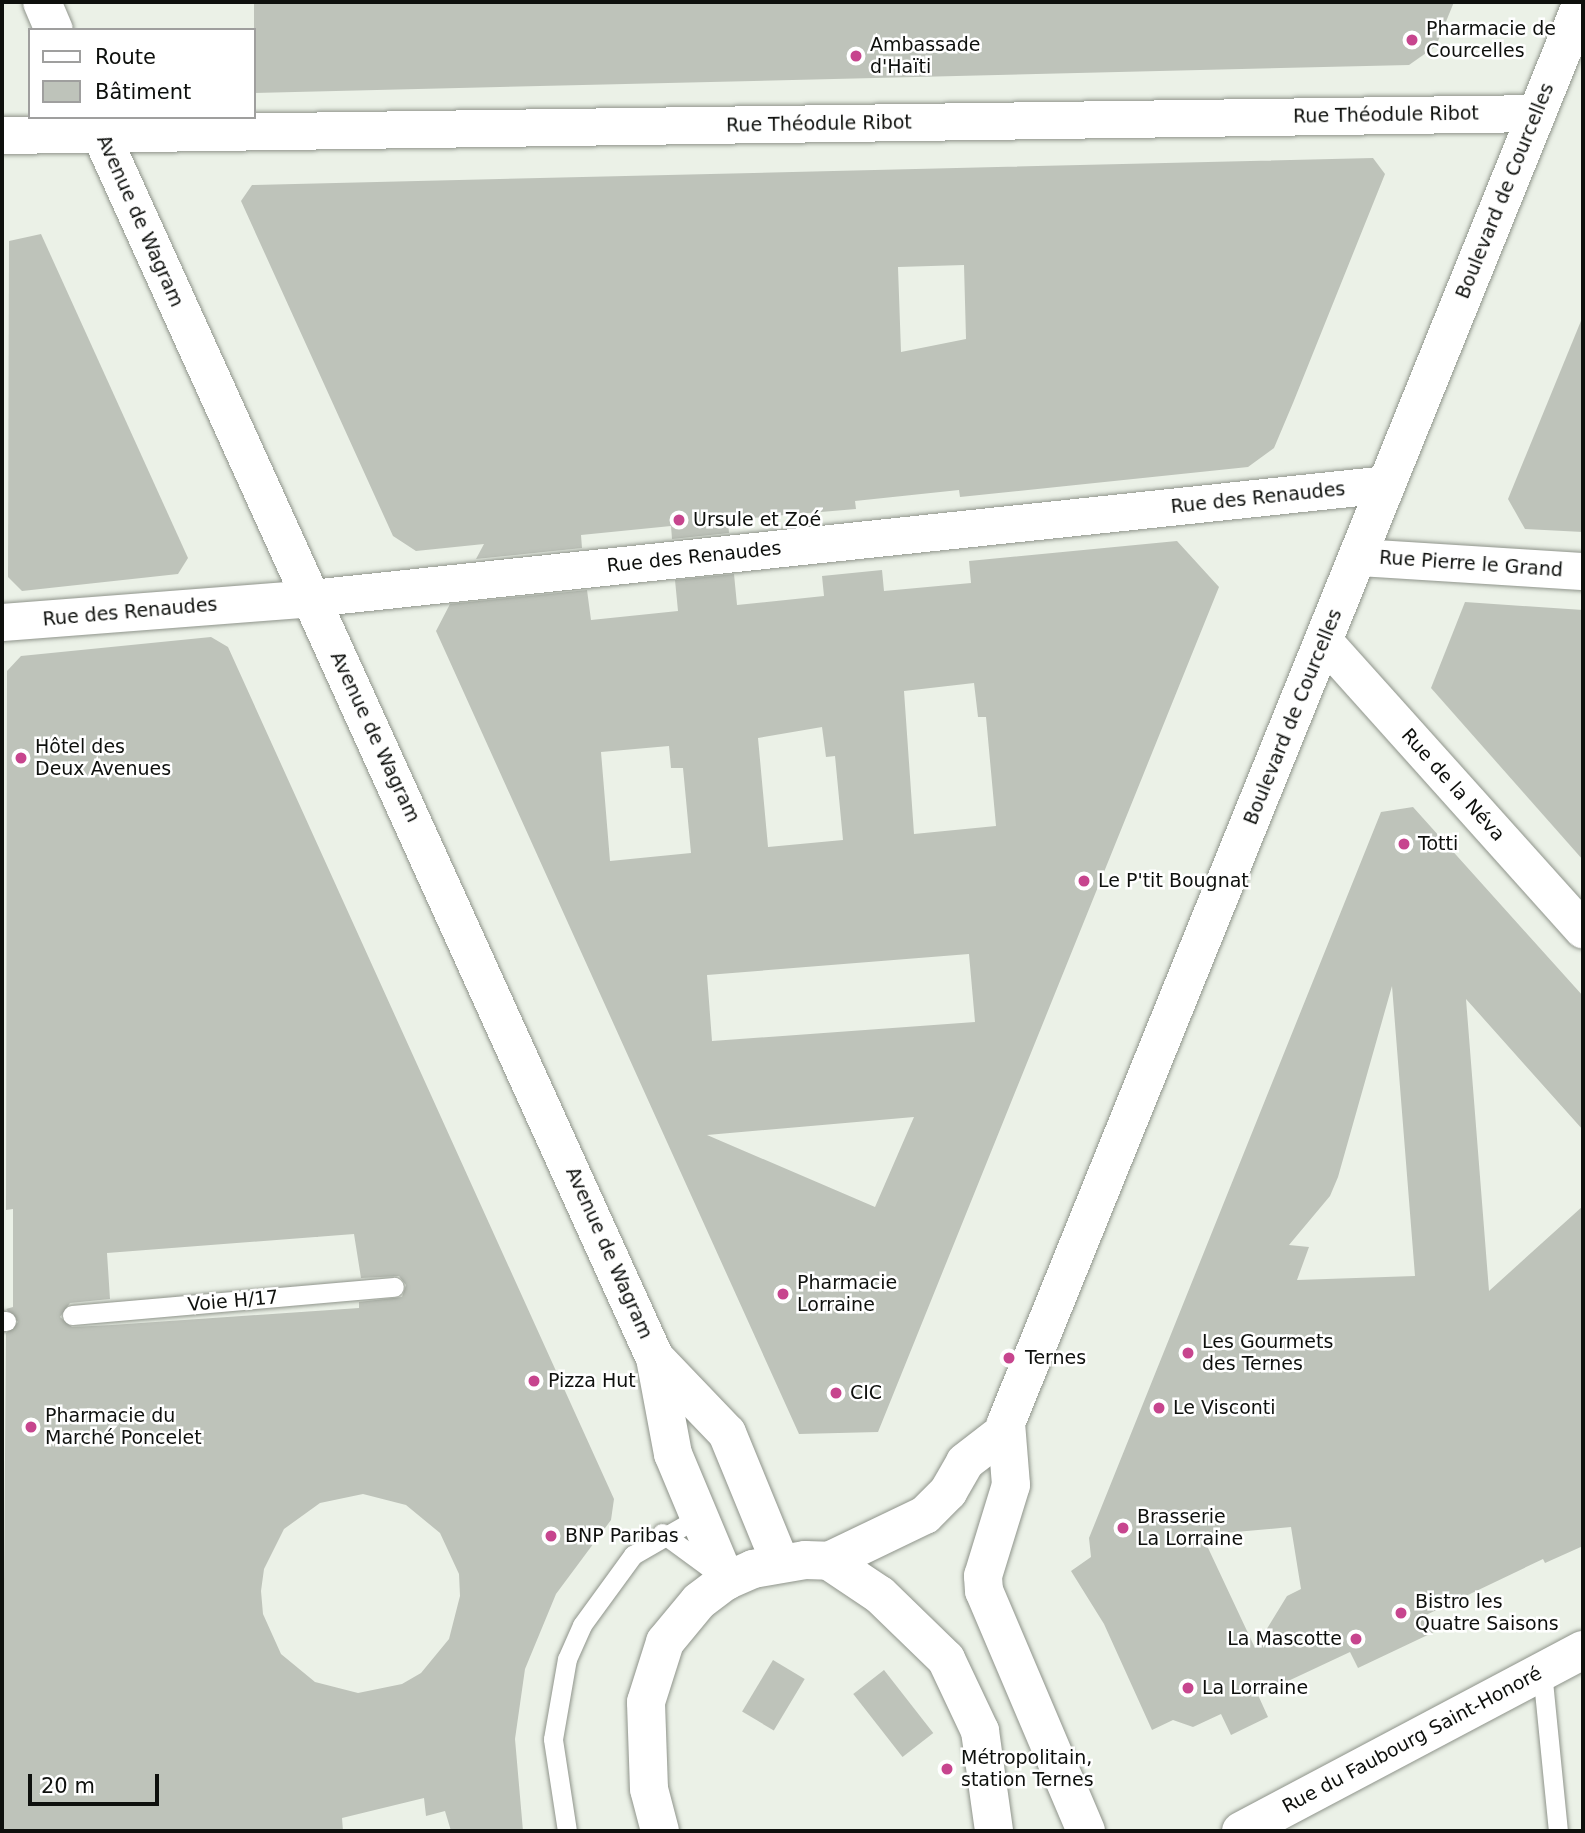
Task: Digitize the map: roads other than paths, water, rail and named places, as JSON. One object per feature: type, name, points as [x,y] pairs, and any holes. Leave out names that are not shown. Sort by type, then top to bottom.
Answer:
[{"type":"main road","points":[[42,2],[53,28]]},
{"type":"main road","name":"Boulevard de Courcelles","points":[[1086,1831],[987,1601],[983,1576],[1011,1485],[1004,1432],[1582,2]]},
{"type":"main road","name":"Avenue de Wagram","points":[[97,126],[655,1358],[673,1454],[726,1581]]},
{"type":"main road","name":"Avenue de Wagram","points":[[655,1358],[727,1433],[780,1562]]},
{"type":"main road","points":[[660,1831],[649,1789],[646,1738],[653,1671],[683,1617],[726,1581],[780,1562],[829,1561],[925,1515],[948,1492],[965,1462],[1004,1432]]},
{"type":"main road","points":[[829,1561],[917,1626],[958,1678],[980,1731],[994,1831]]},
{"type":"main road","name":"Rue du Faubourg Saint-Honoré","points":[[1241,1831],[1583,1650]]},
{"type":"street","name":"Rue Théodule Ribot","points":[[2,135],[97,126],[1537,113]]},
{"type":"street","name":"Rue des Renaudes","points":[[2,622],[311,598],[1386,484]]},
{"type":"street","name":"Rue Pierre le Grand","points":[[1358,557],[1583,571]]},
{"type":"street","name":"Rue de la Néva","points":[[1324,640],[1583,930]]},
{"type":"lane","name":"Voie H/17","points":[[72,1315],[394,1287]]},
{"type":"lane","points":[[567,1831],[553,1739],[567,1659],[582,1625],[633,1555],[662,1533],[699,1517]]},
{"type":"lane","points":[[662,1533],[726,1581]]},
{"type":"lane","points":[[1542,1671],[1558,1831]]},
{"type":"place","name":"Pharmacie de Courcelles","points":[[1412,40]]},
{"type":"place","name":"Ambassade d'Haïti","points":[[856,56]]},
{"type":"place","name":"Ursule et Zoé","points":[[679,520]]},
{"type":"place","name":"Hôtel des Deux Avenues","points":[[21,758]]},
{"type":"place","name":"Totti","points":[[1404,844]]},
{"type":"place","name":"Le P'tit Bougnat","points":[[1084,881]]},
{"type":"place","name":"Pharmacie Lorraine","points":[[783,1294]]},
{"type":"place","name":"Les Gourmets des Ternes","points":[[1188,1353]]},
{"type":"place","name":"Ternes","points":[[1009,1358]]},
{"type":"place","name":"Pizza Hut","points":[[534,1381]]},
{"type":"place","name":"CIC","points":[[836,1393]]},
{"type":"place","name":"Le Visconti","points":[[1159,1408]]},
{"type":"place","name":"Pharmacie du Marché Poncelet","points":[[31,1427]]},
{"type":"place","name":"Brasserie La Lorraine","points":[[1123,1528]]},
{"type":"place","name":"BNP Paribas","points":[[551,1536]]},
{"type":"place","name":"Bistro les Quatre Saisons","points":[[1401,1613]]},
{"type":"place","name":"La Mascotte","points":[[1356,1639]]},
{"type":"place","name":"La Lorraine","points":[[1188,1688]]},
{"type":"place","name":"Métropolitain, station Ternes","points":[[947,1769]]}]
